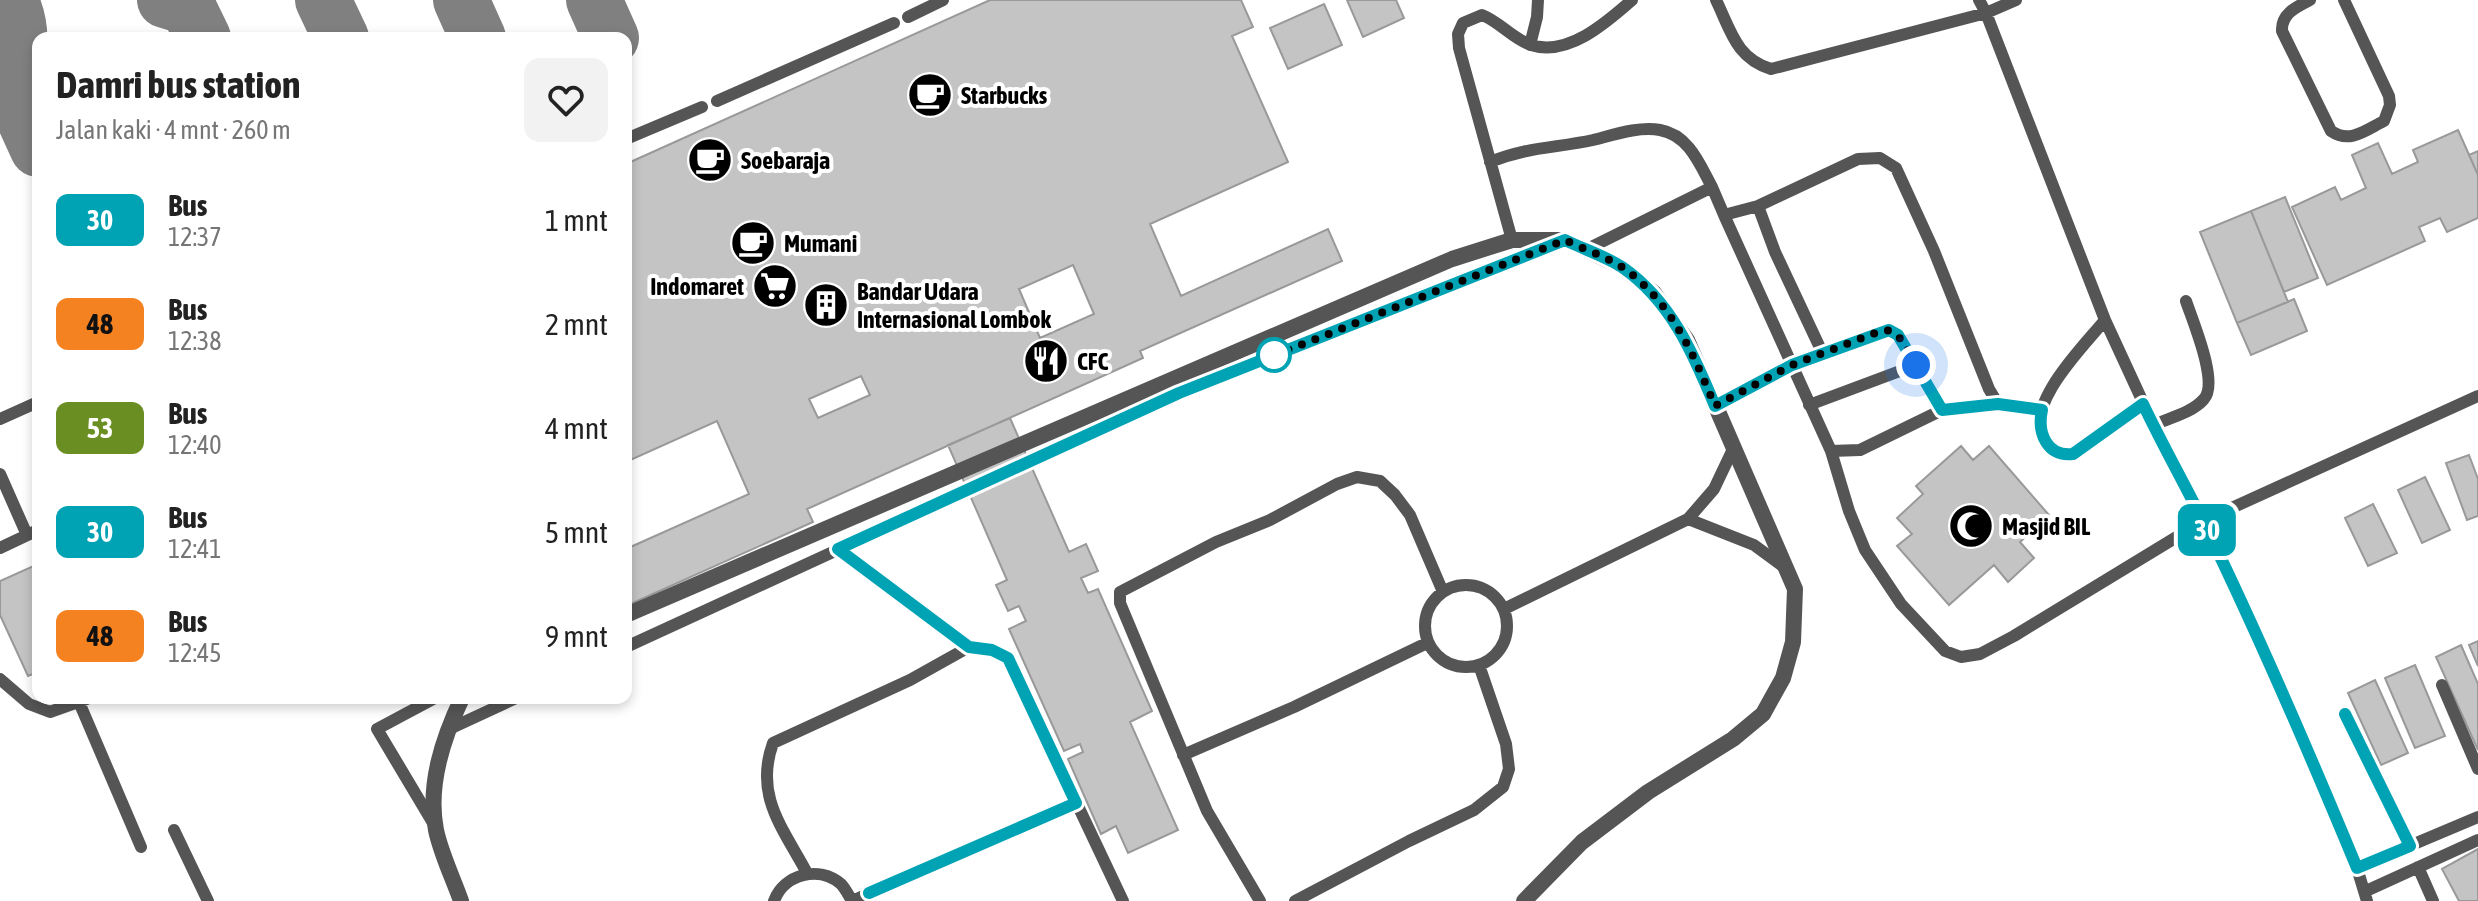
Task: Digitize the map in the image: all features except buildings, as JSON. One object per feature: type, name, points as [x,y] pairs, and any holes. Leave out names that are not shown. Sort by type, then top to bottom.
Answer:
[{"type":"street","points":[[632,612],[1452,259],[1512,240],[1565,240],[1620,266],[1654,293],[1687,340],[1795,589],[1793,642],[1783,678],[1763,714],[1733,739],[1648,792],[1582,842],[1524,901]]},
{"type":"street","points":[[459,704],[447,730],[435,791],[436,830],[461,901]]},
{"type":"lane","points":[[908,17],[943,0]]},
{"type":"lane","points":[[1530,45],[1538,0]]},
{"type":"lane","points":[[1512,240],[1459,48],[1458,34],[1463,23],[1482,15],[1500,23],[1530,45],[1546,47],[1586,36],[1632,0]]},
{"type":"lane","points":[[1716,0],[1739,49],[1754,64],[1771,69],[1986,13],[2016,0]]},
{"type":"lane","points":[[1979,0],[2105,320],[2153,425],[2203,521],[2303,739],[2366,896],[2418,867],[2478,840]]},
{"type":"lane","points":[[2310,0],[2282,19],[2282,31],[2331,131],[2347,138],[2384,121],[2390,105],[2389,96],[2344,0]]},
{"type":"lane","points":[[717,101],[894,23]]},
{"type":"lane","points":[[632,136],[702,107]]},
{"type":"lane","points":[[1490,162],[1512,153],[1545,146],[1661,129],[1693,150],[1831,451],[1849,511],[1865,550],[1901,604],[1945,651],[1961,657],[1980,654],[2014,636],[2203,521],[2478,396]]},
{"type":"lane","points":[[1724,215],[1758,206],[1858,159],[1880,158],[1896,168],[1998,404]]},
{"type":"lane","points":[[1585,250],[1712,187]]},
{"type":"lane","points":[[1758,206],[1775,252],[1822,352]]},
{"type":"lane","points":[[632,644],[1179,393],[1565,240]]},
{"type":"lane","points":[[2153,425],[2196,407],[2208,396],[2210,379],[2186,301]]},
{"type":"lane","points":[[2105,320],[2047,393],[2040,422],[2043,439],[2057,453],[2073,454],[2143,404]]},
{"type":"lane","points":[[1715,406],[1792,365],[1889,330],[1898,335],[1942,410]]},
{"type":"lane","points":[[1809,405],[1916,365]]},
{"type":"lane","points":[[1831,451],[1860,450],[1942,410],[1998,404],[2042,410]]},
{"type":"lane","points":[[0,419],[32,405]]},
{"type":"lane","points":[[1504,609],[1688,519],[1714,489],[1733,449]]},
{"type":"lane","points":[[0,474],[32,531]]},
{"type":"lane","points":[[1260,901],[1207,811],[1119,595],[1122,590],[1216,542],[1270,520],[1337,484],[1357,477],[1380,481],[1410,515],[1443,592]]},
{"type":"lane","points":[[1688,519],[1754,545],[1784,567]]},
{"type":"lane","points":[[0,548],[32,533]]},
{"type":"lane","points":[[838,549],[969,647],[992,650],[1008,658],[1123,901]]},
{"type":"lane","points":[[1461,585],[1477,586],[1492,593],[1504,609],[1507,623],[1504,641],[1493,656],[1479,665],[1457,666],[1439,657],[1427,643],[1427,612],[1443,592],[1461,585]]},
{"type":"lane","points":[[1183,755],[1294,707],[1427,643]]},
{"type":"lane","points":[[807,873],[769,800],[765,778],[773,743],[910,680],[969,647]]},
{"type":"lane","points":[[1295,901],[1474,810],[1503,787],[1509,769],[1506,744],[1479,665]]},
{"type":"lane","points":[[0,679],[29,704],[50,712],[73,704]]},
{"type":"lane","points":[[2442,685],[2478,769]]},
{"type":"lane","points":[[86,704],[141,847]]},
{"type":"lane","points":[[424,704],[377,729],[436,830]]},
{"type":"lane","points":[[447,730],[503,704]]},
{"type":"lane","points":[[2345,714],[2410,846]]},
{"type":"lane","points":[[774,901],[788,881],[807,873],[826,875],[842,885],[852,901],[1076,803]]},
{"type":"lane","points":[[2357,868],[2478,817]]},
{"type":"lane","points":[[174,830],[208,901]]},
{"type":"lane","points":[[2428,838],[2437,859]]},
{"type":"lane","points":[[2418,867],[2433,901]]},
{"type":"taxiway","points":[[10,0],[19,33],[10,88],[32,136]]},
{"type":"taxiway","points":[[165,0],[188,7],[200,32]]},
{"type":"taxiway","points":[[323,0],[338,32]]},
{"type":"taxiway","points":[[461,0],[475,32]]},
{"type":"taxiway","points":[[594,0],[608,32]]},
{"type":"bus line","name":"30","points":[[869,893],[1076,803],[1008,658],[992,650],[969,647],[838,549],[1179,393],[1565,240],[1620,266],[1654,293],[1687,340],[1715,406],[1792,365],[1883,330],[1894,331],[1898,335],[1942,410],[1998,404],[2042,410],[2040,422],[2043,439],[2063,455],[2073,454],[2143,404],[2203,521],[2303,739],[2357,868],[2410,846],[2345,714]]},
{"type":"place","name":"Starbucks","points":[[930,95]]},
{"type":"place","name":"Soebaraja","points":[[710,160]]},
{"type":"place","name":"Mumani","points":[[753,243]]},
{"type":"place","name":"Indomaret","points":[[775,286]]},
{"type":"place","name":"Bandar Udara Internasional Lombok","points":[[826,305]]},
{"type":"place","name":"CFC","points":[[1046,361]]},
{"type":"place","name":"Masjid BIL","points":[[1971,526]]},
{"type":"route","points":[[1274,355],[1268,358],[1565,240],[1620,266],[1654,293],[1687,340],[1715,406],[1792,365],[1883,330],[1894,331],[1898,335],[1916,365]]}]
